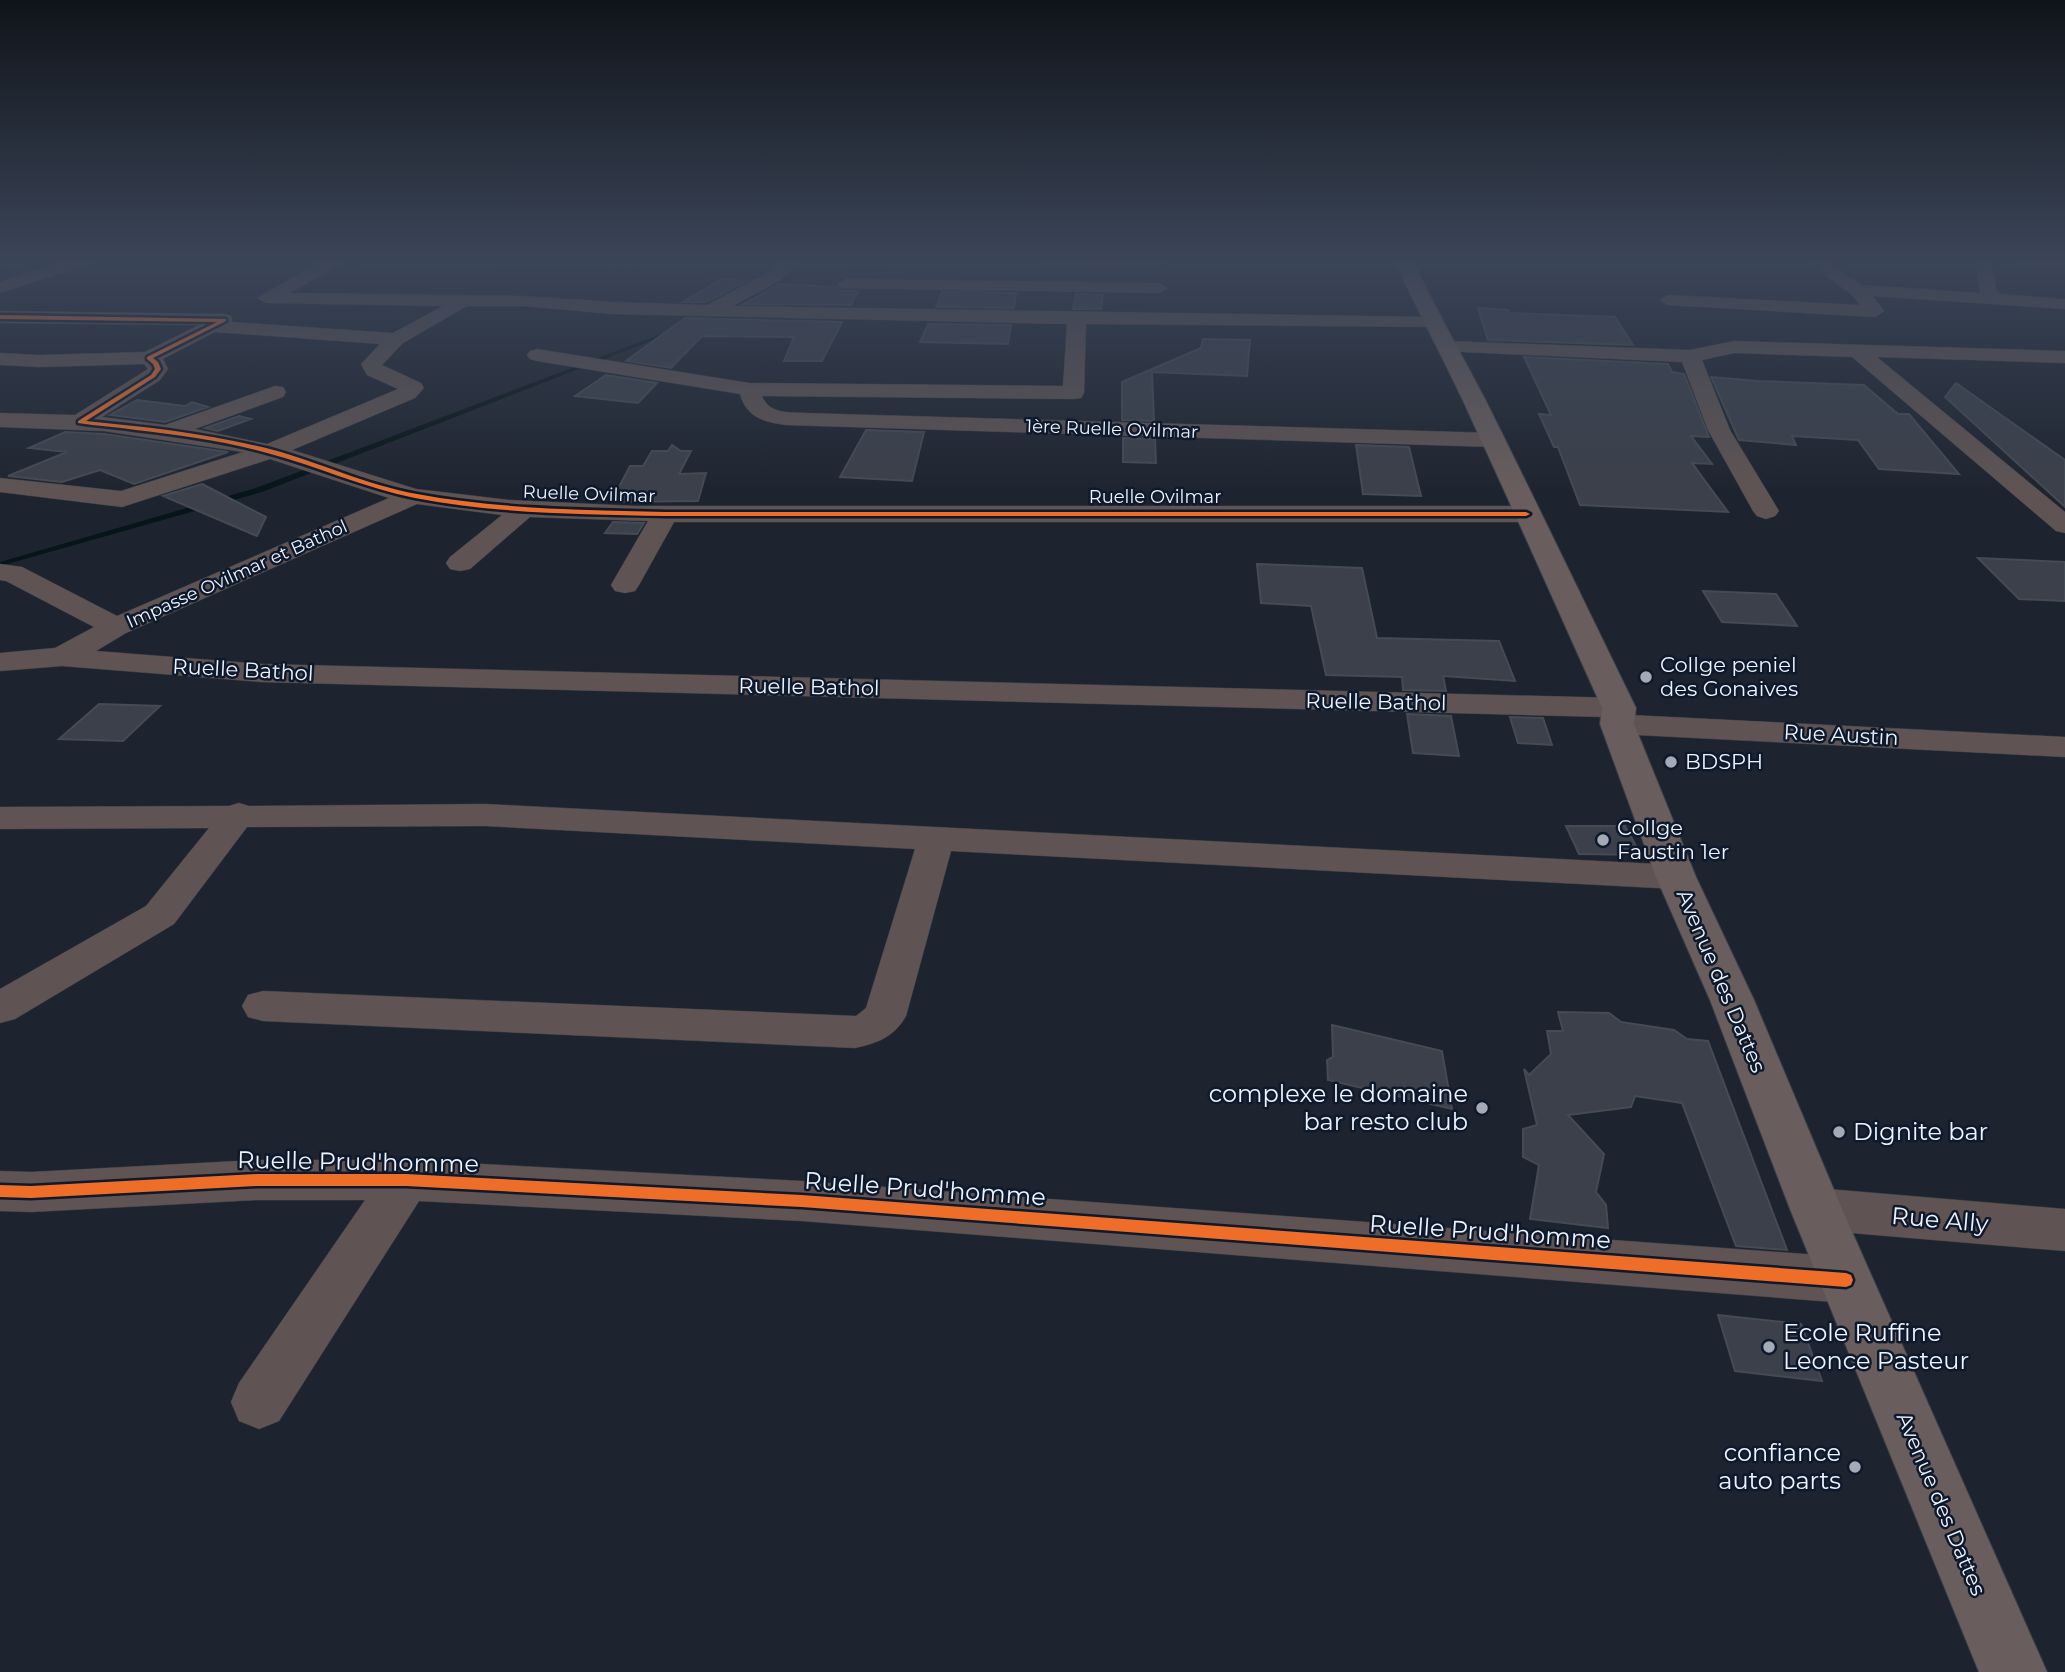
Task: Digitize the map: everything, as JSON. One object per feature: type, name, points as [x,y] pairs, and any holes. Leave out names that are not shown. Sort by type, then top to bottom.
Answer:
[{"type":"main road","name":"Avenue des Dattes","points":[[1441,337],[1493,440],[1618,716],[1676,877],[1732,1000],[1816,1209],[2013,1672]]},
{"type":"street","points":[[0,359],[40,361],[149,358],[190,337]]},
{"type":"street","points":[[374,337],[396,339]]},
{"type":"street","points":[[0,485],[122,499],[270,451],[414,388],[374,371],[371,364],[400,337]]},
{"type":"street","points":[[1072,428],[1076,337]]},
{"type":"street","points":[[1464,337],[1690,356],[1734,347],[2065,357]]},
{"type":"street","points":[[1900,337],[1914,352]]},
{"type":"street","points":[[1856,349],[2065,525]]},
{"type":"street","points":[[537,355],[749,389],[1073,393]]},
{"type":"street","points":[[2019,355],[2053,379]]},
{"type":"street","points":[[1690,356],[1719,430],[1766,511]]},
{"type":"street","points":[[80,422],[153,376],[158,369],[149,358]]},
{"type":"street","name":"1ère Ruelle Ovilmar","points":[[749,389],[751,404],[757,410],[785,419],[1493,440]]},
{"type":"street","points":[[171,430],[275,392]]},
{"type":"street","name":"Ruelle Ovilmar","points":[[0,420],[80,422],[171,430],[270,451],[330,472],[414,496],[523,510],[665,514],[1526,514]]},
{"type":"street","name":"Impasse Ovilmar et Bathol","points":[[62,657],[116,627],[414,496]]},
{"type":"street","points":[[460,563],[523,510]]},
{"type":"street","points":[[625,585],[665,514]]},
{"type":"street","points":[[6,573],[116,627]]},
{"type":"street","name":"Ruelle Bathol","points":[[0,662],[62,657],[262,673],[1618,716]]},
{"type":"street","name":"Rue Austin","points":[[1618,716],[2065,747]]},
{"type":"street","points":[[0,818],[239,814],[485,815],[1676,877]]},
{"type":"street","points":[[0,1008],[160,915],[239,814]]},
{"type":"street","points":[[263,1006],[855,1032],[869,1029],[885,1016],[936,839]]},
{"type":"street","name":"Ruelle Prud'homme","points":[[0,1191],[31,1192],[257,1180],[406,1180],[802,1201],[1846,1280]]},
{"type":"street","points":[[259,1402],[406,1180]]},
{"type":"street","name":"Rue Ally","points":[[1816,1209],[2065,1230]]},
{"type":"building","points":[[659,337],[701,337],[671,368],[626,361]]},
{"type":"building","points":[[794,337],[834,337],[822,361],[784,361]]},
{"type":"building","points":[[922,337],[1009,337],[1008,344],[920,342]]},
{"type":"building","points":[[1487,337],[1628,337],[1633,345],[1488,340]]},
{"type":"building","points":[[1203,339],[1250,340],[1247,376],[1152,372],[1154,421],[1122,420],[1122,382],[1201,348]]},
{"type":"building","points":[[1524,357],[1668,364],[1672,372],[1684,374],[1709,437],[1691,436],[1712,464],[1692,463],[1728,512],[1580,505],[1558,447],[1554,447],[1539,414],[1551,415]]},
{"type":"building","points":[[606,375],[657,383],[638,403],[575,396]]},
{"type":"building","points":[[1711,377],[1864,385],[1898,414],[1909,414],[1959,474],[1879,469],[1858,440],[1792,436],[1796,445],[1739,440]]},
{"type":"building","points":[[1956,383],[2065,460],[2065,507],[1945,397]]},
{"type":"building","points":[[137,400],[185,406],[192,402],[208,407],[165,422],[110,415]]},
{"type":"building","points":[[239,416],[251,419],[218,431],[205,428]]},
{"type":"building","points":[[866,430],[924,432],[912,481],[840,477]]},
{"type":"building","points":[[65,432],[104,434],[228,452],[134,484],[100,470],[62,482],[8,476],[67,452],[29,448]]},
{"type":"building","points":[[1123,438],[1155,439],[1156,463],[1123,462]]},
{"type":"building","points":[[672,445],[681,451],[691,451],[679,474],[706,473],[698,501],[611,502],[630,466],[643,466],[652,451],[668,451]]},
{"type":"building","points":[[1356,445],[1409,447],[1421,496],[1363,494]]},
{"type":"building","points":[[202,484],[266,517],[257,536],[163,496]]},
{"type":"building","points":[[613,522],[644,523],[637,534],[605,533]]},
{"type":"building","points":[[1978,558],[2065,562],[2065,601],[2019,599]]},
{"type":"building","points":[[1257,564],[1362,568],[1377,638],[1499,641],[1515,681],[1443,676],[1446,691],[1403,690],[1402,677],[1326,675],[1311,606],[1261,603]]},
{"type":"building","points":[[1703,591],[1776,594],[1797,626],[1722,622]]},
{"type":"building","points":[[99,704],[160,706],[123,741],[59,739]]},
{"type":"building","points":[[1407,714],[1451,716],[1459,756],[1413,753]]},
{"type":"building","points":[[1510,717],[1543,718],[1552,745],[1518,743]]},
{"type":"building","name":"Collge Faustin 1er","points":[[1566,826],[1625,826],[1641,855],[1579,854]]},
{"type":"building","points":[[1558,1012],[1609,1013],[1621,1022],[1674,1030],[1687,1039],[1708,1041],[1787,1250],[1736,1246],[1682,1103],[1635,1096],[1631,1107],[1568,1115],[1604,1154],[1596,1192],[1606,1205],[1608,1228],[1530,1219],[1539,1165],[1523,1157],[1523,1129],[1537,1125],[1524,1069],[1529,1075],[1551,1054],[1547,1031],[1563,1031]]},
{"type":"building","points":[[1332,1025],[1442,1051],[1452,1109],[1328,1080],[1327,1060],[1333,1057]]},
{"type":"building","name":"Ecole Ruffine Leonce Pasteur","points":[[1718,1315],[1801,1324],[1822,1381],[1735,1371]]},
{"type":"waterway","points":[[0,564],[259,490],[658,337]]},
{"type":"cycle path","points":[[190,337],[149,358],[156,363],[158,369],[153,376],[80,422],[175,433],[245,445],[287,456],[378,487],[416,496],[540,510],[665,514],[1526,514]]},
{"type":"cycle path","points":[[0,1191],[31,1192],[257,1180],[406,1180],[802,1201],[1846,1280]]},
{"type":"place","name":"Collge peniel des Gonaives","points":[[1646,677]]},
{"type":"place","name":"BDSPH","points":[[1671,762]]},
{"type":"place","name":"Collge Faustin 1er","points":[[1603,840]]},
{"type":"place","name":"complexe le domaine bar resto club","points":[[1482,1108]]},
{"type":"place","name":"Dignite bar","points":[[1839,1132]]},
{"type":"place","name":"Ecole Ruffine Leonce Pasteur","points":[[1769,1347]]},
{"type":"place","name":"confiance auto parts","points":[[1855,1467]]}]
